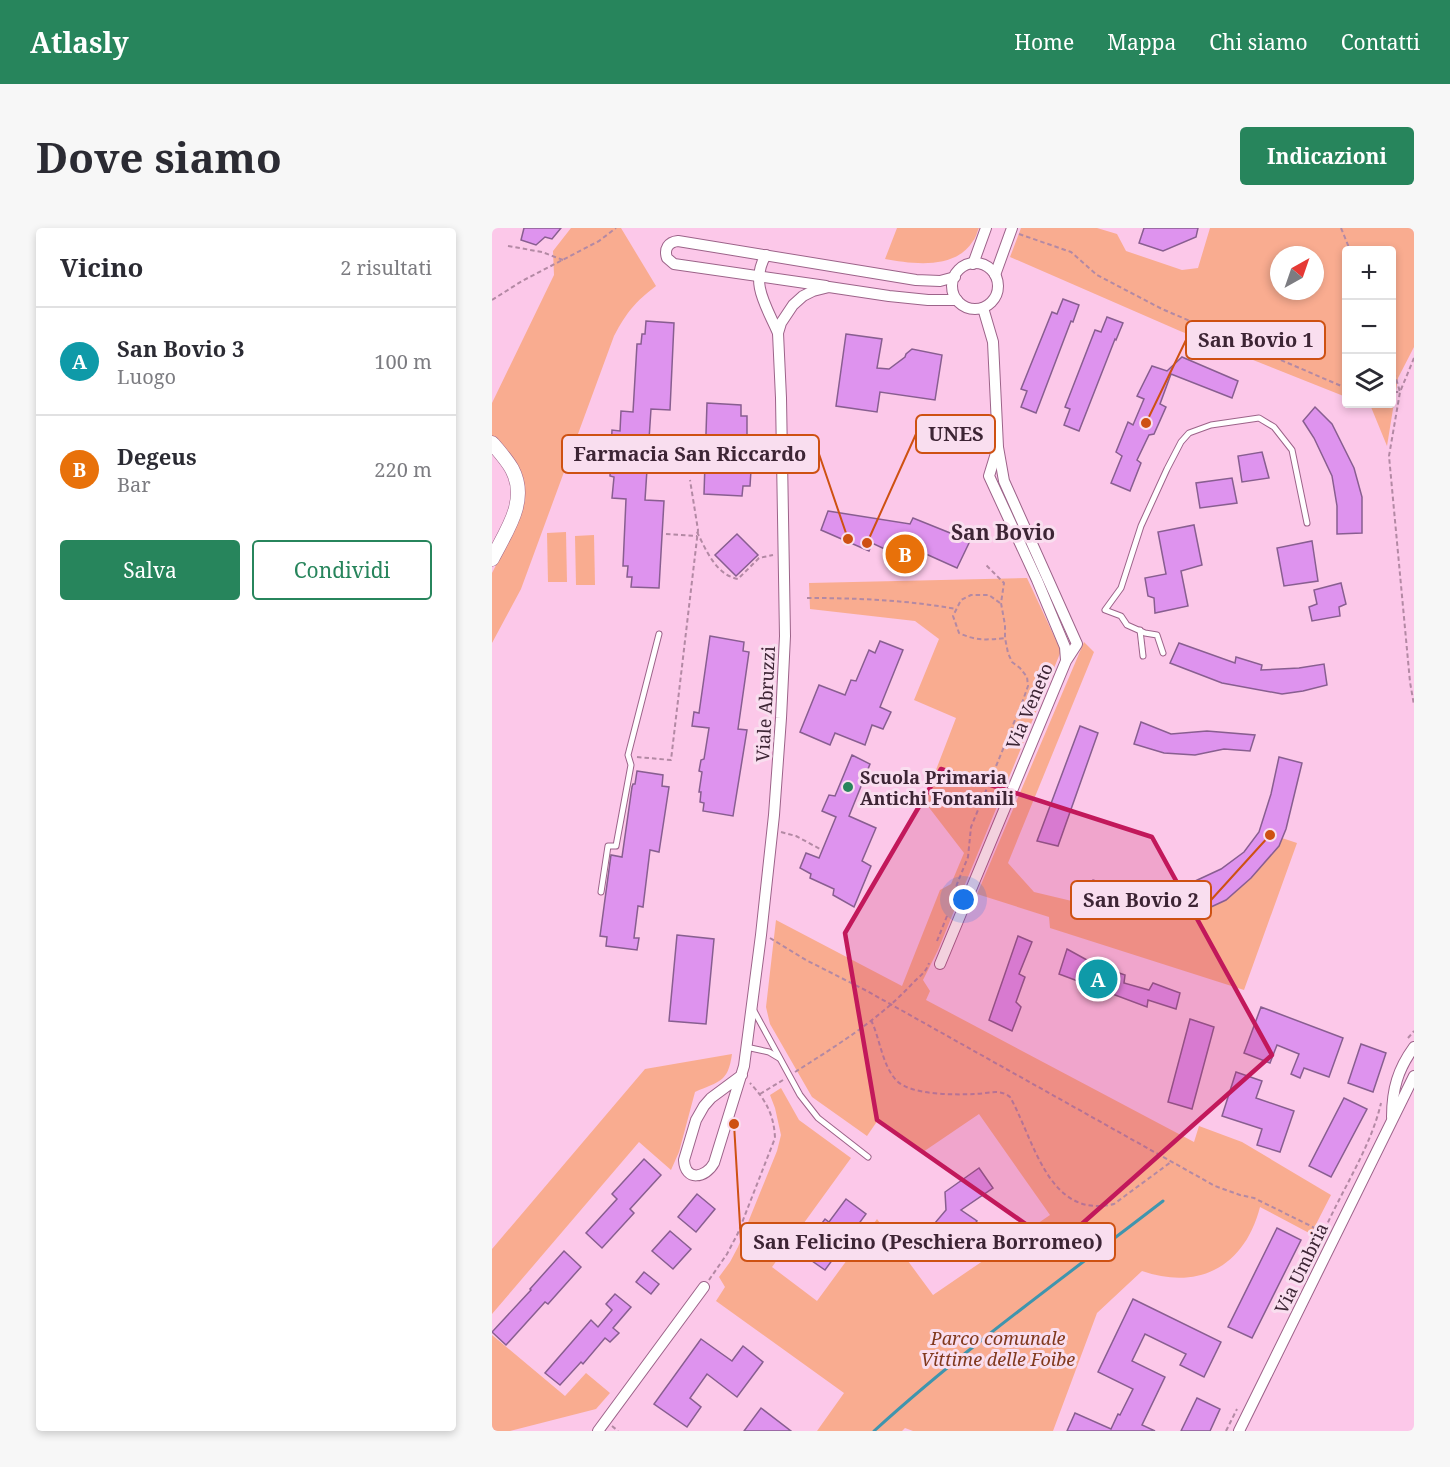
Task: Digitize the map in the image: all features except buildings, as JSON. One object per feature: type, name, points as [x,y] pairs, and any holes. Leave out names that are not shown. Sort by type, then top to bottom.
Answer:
[{"type":"street","points":[[973,264],[986,228]]},
{"type":"street","points":[[995,275],[1011,230]]},
{"type":"street","points":[[955,277],[940,281],[916,280],[678,241],[672,242],[667,248],[667,258],[674,264],[889,296],[957,300]]},
{"type":"street","points":[[766,255],[759,269],[759,288],[778,333]]},
{"type":"street","points":[[980,264],[995,275],[998,286],[995,297],[983,308],[966,307],[957,300],[952,287],[955,277],[964,267],[980,264]]},
{"type":"street","points":[[778,333],[781,323],[793,305],[813,291],[829,287]]},
{"type":"street","name":"Via Veneto","points":[[935,962],[1066,661],[1077,644],[1004,481],[998,447],[993,342],[983,308]]},
{"type":"street","name":"Viale Abruzzi","points":[[742,1075],[711,1098],[698,1116],[684,1160],[688,1172],[693,1175],[703,1175],[714,1163],[742,1075],[772,833],[782,718],[786,636],[778,333]]},
{"type":"street","points":[[492,442],[512,469],[519,494],[516,511],[492,559]]},
{"type":"street","name":"Via Umbria","points":[[1392,1120],[1392,1098],[1396,1081],[1410,1044]]},
{"type":"street","name":"Via Umbria","points":[[1239,1431],[1414,1077]]},
{"type":"street","points":[[598,1431],[704,1287]]},
{"type":"lane","points":[[1162,653],[1157,635],[1127,625],[1121,616],[1105,610],[1121,588],[1141,526],[1167,469],[1181,442],[1190,433],[1211,425],[1259,418],[1274,427],[1292,450],[1307,523]]},
{"type":"lane","points":[[1140,630],[1143,656]]},
{"type":"lane","points":[[601,892],[608,846],[616,846],[631,765],[628,755],[658,634]]},
{"type":"lane","points":[[751,1006],[800,1095],[818,1118],[868,1157]]},
{"type":"lane","points":[[746,1047],[769,1052],[780,1059]]},
{"type":"path","points":[[492,300],[522,281],[598,241],[616,228]]},
{"type":"path","points":[[1341,228],[1348,246]]},
{"type":"path","points":[[1011,230],[1071,252],[1098,275],[1162,309],[1342,386]]},
{"type":"path","points":[[508,246],[543,252],[562,260]]},
{"type":"path","points":[[1414,358],[1400,392],[1389,456],[1414,705]]},
{"type":"path","points":[[1396,378],[1400,392]]},
{"type":"path","points":[[628,755],[671,760],[697,534],[690,480]]},
{"type":"path","points":[[666,534],[697,534]]},
{"type":"path","points":[[697,534],[709,556],[732,578],[738,579],[759,558],[775,554],[784,559]]},
{"type":"path","points":[[936,944],[968,857],[971,827],[1028,686],[1027,677],[1012,662],[1008,653],[1001,603],[1004,583],[986,565]]},
{"type":"path","points":[[1001,603],[988,595],[971,595],[961,600],[953,616],[959,633],[971,639],[1005,638]]},
{"type":"path","points":[[807,598],[877,599],[956,609]]},
{"type":"path","points":[[772,833],[779,832],[796,836],[820,849]]},
{"type":"path","points":[[761,935],[774,939],[806,960],[891,1004],[1215,1186],[1254,1198],[1323,1232]]},
{"type":"path","points":[[760,1094],[871,1020],[904,993],[935,962]]},
{"type":"path","points":[[871,1020],[891,1073],[907,1088],[918,1092],[974,1094],[1002,1091],[1010,1096],[1038,1160],[1060,1190],[1082,1205],[1102,1207],[1114,1204],[1172,1161]]},
{"type":"path","points":[[1410,1044],[1414,1031]]},
{"type":"path","points":[[704,1287],[727,1254],[738,1233],[775,1138],[774,1124],[769,1109],[760,1094],[742,1075]]},
{"type":"path","points":[[1318,1244],[1371,1136],[1383,1094]]},
{"type":"path","points":[[1226,1431],[1240,1402]]},
{"type":"highlighted area","points":[[941,769],[1152,837],[1272,1055],[1057,1246],[877,1120],[845,933]]},
{"type":"green space","points":[[571,228],[621,228],[656,286],[632,308],[614,336],[521,589],[492,643],[492,573],[518,522],[525,500],[523,477],[518,467],[492,436],[492,403],[554,275],[553,251]]},
{"type":"green space","points":[[897,228],[979,228],[974,240],[956,257],[933,263],[920,263],[885,259]]},
{"type":"green space","points":[[1021,228],[1097,228],[1117,234],[1126,251],[1182,270],[1198,268],[1210,228],[1414,228],[1414,347],[1398,378],[1396,390],[1396,246],[1342,246],[1342,395],[1180,331],[1010,257]]},
{"type":"green space","points":[[1371,408],[1393,408],[1387,446]]},
{"type":"green space","points":[[566,532],[567,582],[548,582],[547,533]]},
{"type":"green space","points":[[594,535],[595,585],[576,585],[575,536]]},
{"type":"green space","name":"Parco comunale Vittime delle Foibe","points":[[1027,578],[1061,651],[938,950],[923,980],[930,991],[926,1000],[1194,1142],[1199,1126],[1242,1142],[1331,1195],[1311,1234],[1260,1207],[1253,1228],[1243,1245],[1217,1269],[1182,1278],[1142,1271],[1097,1313],[1053,1431],[913,1431],[905,1428],[902,1431],[817,1431],[844,1393],[716,1301],[725,1287],[719,1277],[738,1247],[777,1151],[781,1135],[770,1095],[781,1088],[799,1120],[851,1158],[772,1267],[817,1301],[877,1219],[933,1295],[1050,1215],[979,1114],[923,1152],[878,1120],[867,1136],[812,1097],[770,1024],[766,1007],[776,920],[902,986],[940,890],[951,884],[964,853],[924,801],[956,718],[914,700],[939,639],[915,621],[810,609],[809,583]]},
{"type":"green space","points":[[1084,642],[1094,652],[1008,863],[1034,892],[1156,917],[1193,914],[1226,900],[1251,878],[1282,838],[1297,843],[1244,990],[1050,928],[1049,917],[977,894]]},
{"type":"green space","points":[[732,1054],[725,1076],[716,1083],[695,1092],[679,1152],[671,1170],[639,1142],[492,1314],[492,1249],[645,1069]]},
{"type":"green space","points":[[492,1335],[565,1396],[586,1373],[610,1393],[596,1409],[510,1431],[492,1431]]},
{"type":"waterway","points":[[874,1431],[980,1342],[1163,1201]]},
{"type":"place","name":"San Bovio 1","points":[[1146,423]]},
{"type":"place","name":"Farmacia San Riccardo","points":[[848,539]]},
{"type":"place","name":"UNES","points":[[867,543]]},
{"type":"place","name":"Degeus","points":[[905,554]]},
{"type":"place","name":"Scuola Primaria Antichi Fontanili","points":[[848,787]]},
{"type":"place","name":"San Bovio 2","points":[[1270,835]]},
{"type":"place","name":"San Bovio 3","points":[[1098,979]]},
{"type":"place","name":"San Felicino (Peschiera Borromeo)","points":[[734,1124]]},
{"type":"district","name":"San Bovio","points":[[1003,532]]}]
